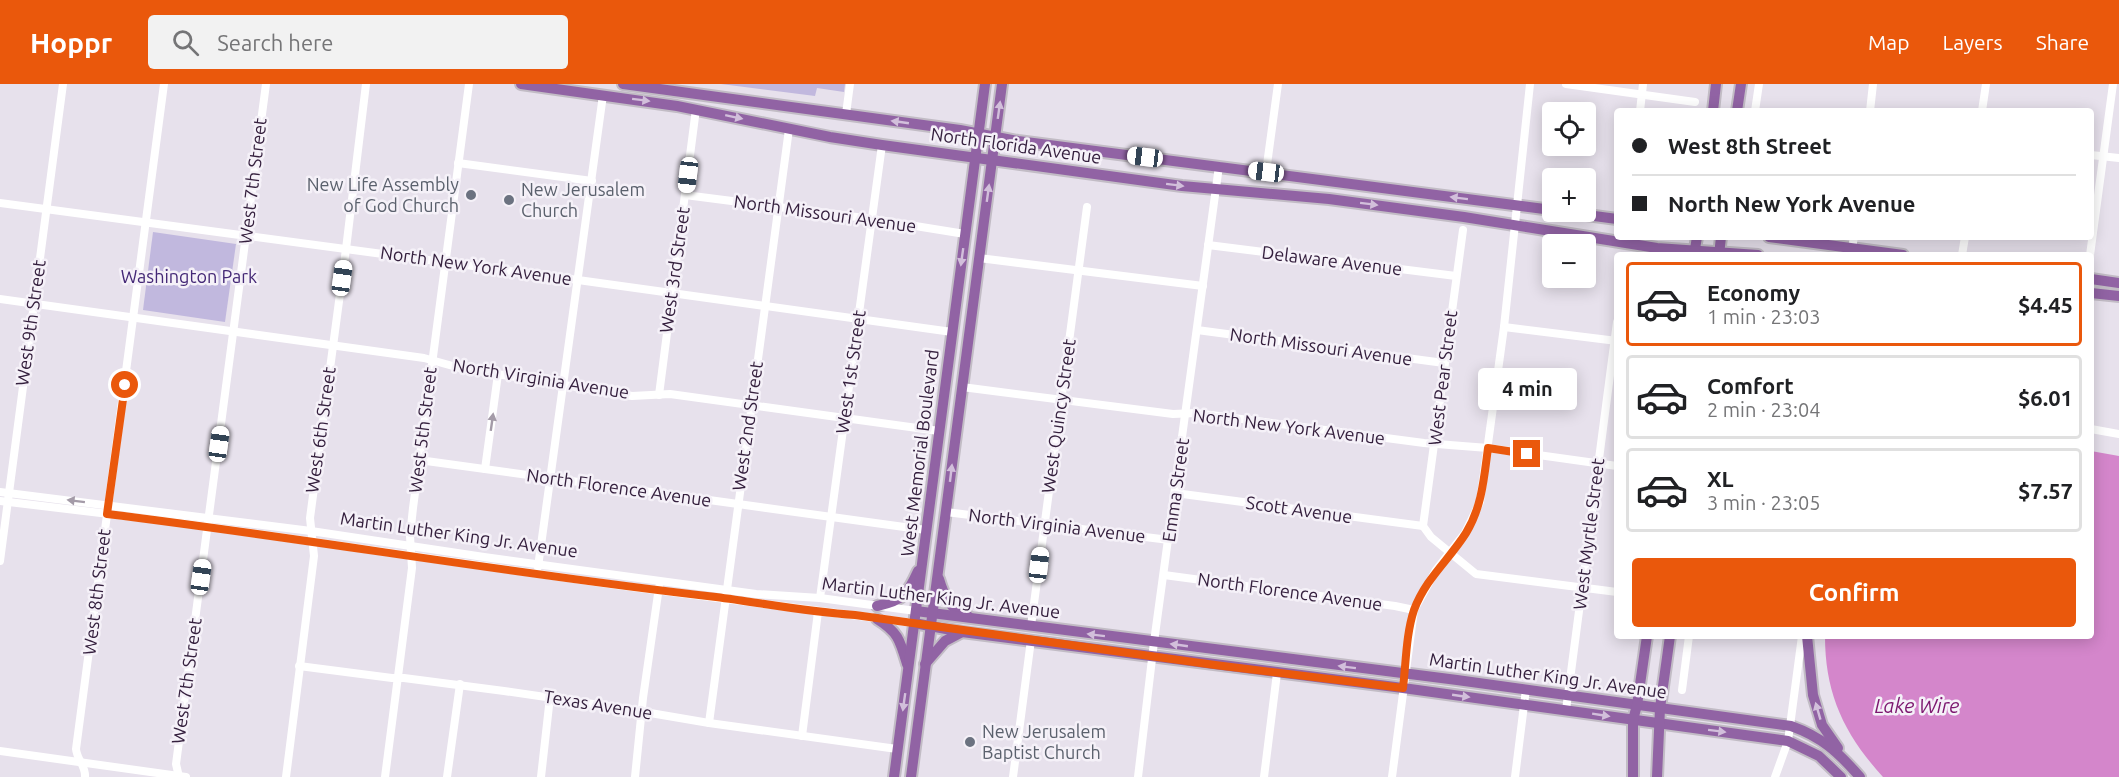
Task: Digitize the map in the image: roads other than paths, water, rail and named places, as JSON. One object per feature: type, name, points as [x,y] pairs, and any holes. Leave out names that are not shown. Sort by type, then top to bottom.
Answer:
[{"type":"main road","name":"North Florida Avenue","points":[[521,84],[696,109],[789,129],[882,145],[1216,189],[1329,199],[1515,224],[1687,252]]},
{"type":"main road","name":"North Florida Avenue","points":[[623,84],[995,137],[1542,209]]},
{"type":"main road","name":"West Memorial Boulevard","points":[[894,777],[985,84]]},
{"type":"main road","name":"West Memorial Boulevard","points":[[911,777],[1002,84]]},
{"type":"main road","points":[[1713,108],[1716,84]]},
{"type":"main road","points":[[1737,108],[1741,84]]},
{"type":"main road","points":[[696,109],[708,103],[722,103],[852,121],[874,118]]},
{"type":"main road","points":[[1596,216],[1614,219]]},
{"type":"main road","points":[[1810,240],[1853,243],[1890,252]]},
{"type":"main road","points":[[2094,279],[2119,283]]},
{"type":"main road","points":[[2094,293],[2119,296]]},
{"type":"main road","points":[[877,606],[894,602],[905,595],[922,563]]},
{"type":"main road","points":[[937,573],[943,592],[957,612],[979,621]]},
{"type":"main road","name":"Martin Luther King Jr. Avenue","points":[[916,611],[979,621],[1526,689],[1791,726],[1809,732],[1830,746],[1860,777]]},
{"type":"main road","points":[[877,618],[892,628],[898,636],[908,668]]},
{"type":"main road","name":"Martin Luther King Jr. Avenue","points":[[915,623],[962,632],[1403,688],[1788,741],[1819,756],[1841,777]]},
{"type":"main road","points":[[925,664],[945,640],[962,632]]},
{"type":"main road","points":[[1633,777],[1633,720],[1647,639]]},
{"type":"main road","points":[[1658,777],[1660,708],[1670,639]]},
{"type":"main road","points":[[1805,639],[1813,695],[1822,725],[1846,761]]},
{"type":"street","name":"West 9th Street","points":[[0,561],[4,497],[63,84]]},
{"type":"street","name":"West 8th Street","points":[[85,777],[84,766],[76,749],[164,84]]},
{"type":"street","name":"West 7th Street","points":[[181,777],[176,764],[266,84]]},
{"type":"street","name":"West 6th Street","points":[[286,777],[314,556],[310,518],[366,84]]},
{"type":"street","name":"West 5th Street","points":[[385,777],[412,556],[410,536],[419,460],[469,84]]},
{"type":"street","points":[[846,114],[850,84]]},
{"type":"street","points":[[1266,172],[1278,84]]},
{"type":"street","points":[[1392,777],[1414,610],[1436,570],[1466,533],[1480,502],[1504,327],[1530,84]]},
{"type":"street","points":[[1566,84],[1695,102]]},
{"type":"street","points":[[1640,108],[1643,84]]},
{"type":"street","points":[[1758,108],[1759,84]]},
{"type":"street","points":[[1870,108],[1873,84]]},
{"type":"street","points":[[1982,108],[1986,84]]},
{"type":"street","points":[[2094,225],[2112,84]]},
{"type":"street","points":[[537,574],[603,95]]},
{"type":"street","name":"West 3rd Street","points":[[659,394],[696,109]]},
{"type":"street","name":"West 2nd Street","points":[[709,723],[789,129]]},
{"type":"street","name":"West 1st Street","points":[[820,598],[882,145]]},
{"type":"street","points":[[2094,155],[2119,158]]},
{"type":"street","points":[[458,163],[592,182]]},
{"type":"street","name":"Emma Street","points":[[1138,777],[1154,642],[1219,166]]},
{"type":"street","name":"North Missouri Avenue","points":[[685,195],[872,219],[965,234]]},
{"type":"street","name":"North New York Avenue","points":[[0,203],[952,332]]},
{"type":"street","name":"West Quincy Street","points":[[1031,626],[1087,207]]},
{"type":"street","name":"West Pear Street","points":[[1423,526],[1463,230]]},
{"type":"street","name":"Delaware Avenue","points":[[1208,245],[1456,276]]},
{"type":"street","points":[[979,258],[1203,286]]},
{"type":"street","name":"North Virginia Avenue","points":[[0,299],[432,360],[460,368],[632,396],[670,394],[939,431]]},
{"type":"street","points":[[1504,327],[1614,341]]},
{"type":"street","name":"North Missouri Avenue","points":[[1197,330],[1444,363]]},
{"type":"street","name":"West Myrtle Street","points":[[1566,710],[1614,348]]},
{"type":"street","points":[[485,469],[498,374]]},
{"type":"street","name":"North New York Avenue","points":[[962,387],[1173,414],[1196,413],[1424,443],[1488,448],[1614,466]]},
{"type":"street","points":[[2094,430],[2119,434]]},
{"type":"street","name":"North Florence Avenue","points":[[419,460],[926,530]]},
{"type":"street","name":"Scott Avenue","points":[[1175,493],[1423,526]]},
{"type":"street","name":"Martin Luther King Jr. Avenue","points":[[4,497],[108,509],[209,517],[756,594],[820,598],[916,611]]},
{"type":"street","name":"Martin Luther King Jr. Avenue","points":[[108,509],[312,543],[658,591],[915,623]]},
{"type":"street","name":"North Virginia Avenue","points":[[946,512],[1169,540]]},
{"type":"street","points":[[1423,526],[1431,537],[1476,574],[1614,592]]},
{"type":"street","name":"North Florence Avenue","points":[[1164,575],[1414,610]]},
{"type":"street","points":[[635,777],[660,580]]},
{"type":"street","points":[[802,736],[818,612]]},
{"type":"street","points":[[1682,690],[1689,639]]},
{"type":"street","points":[[1775,777],[1788,741],[1805,639]]},
{"type":"street","points":[[1013,777],[1030,640]]},
{"type":"street","name":"Texas Avenue","points":[[299,666],[460,684],[709,723],[897,749]]},
{"type":"street","points":[[1264,777],[1277,673]]},
{"type":"street","points":[[447,777],[460,684]]},
{"type":"street","points":[[1515,777],[1526,689]]},
{"type":"street","points":[[541,777],[550,697]]},
{"type":"street","points":[[0,751],[181,777]]},
{"type":"water","name":"Lake Wire","points":[[2094,452],[2119,456],[2119,777],[1883,777],[1857,745],[1839,712],[1833,695],[1825,639],[2094,639]]},
{"type":"place","name":"New Life Assembly of God Church","points":[[471,195]]},
{"type":"place","name":"New Jerusalem Church","points":[[509,200]]},
{"type":"place","name":"New Jerusalem Baptist Church","points":[[970,742]]},
{"type":"park label","name":"Washington Park","points":[[189,277]]}]
